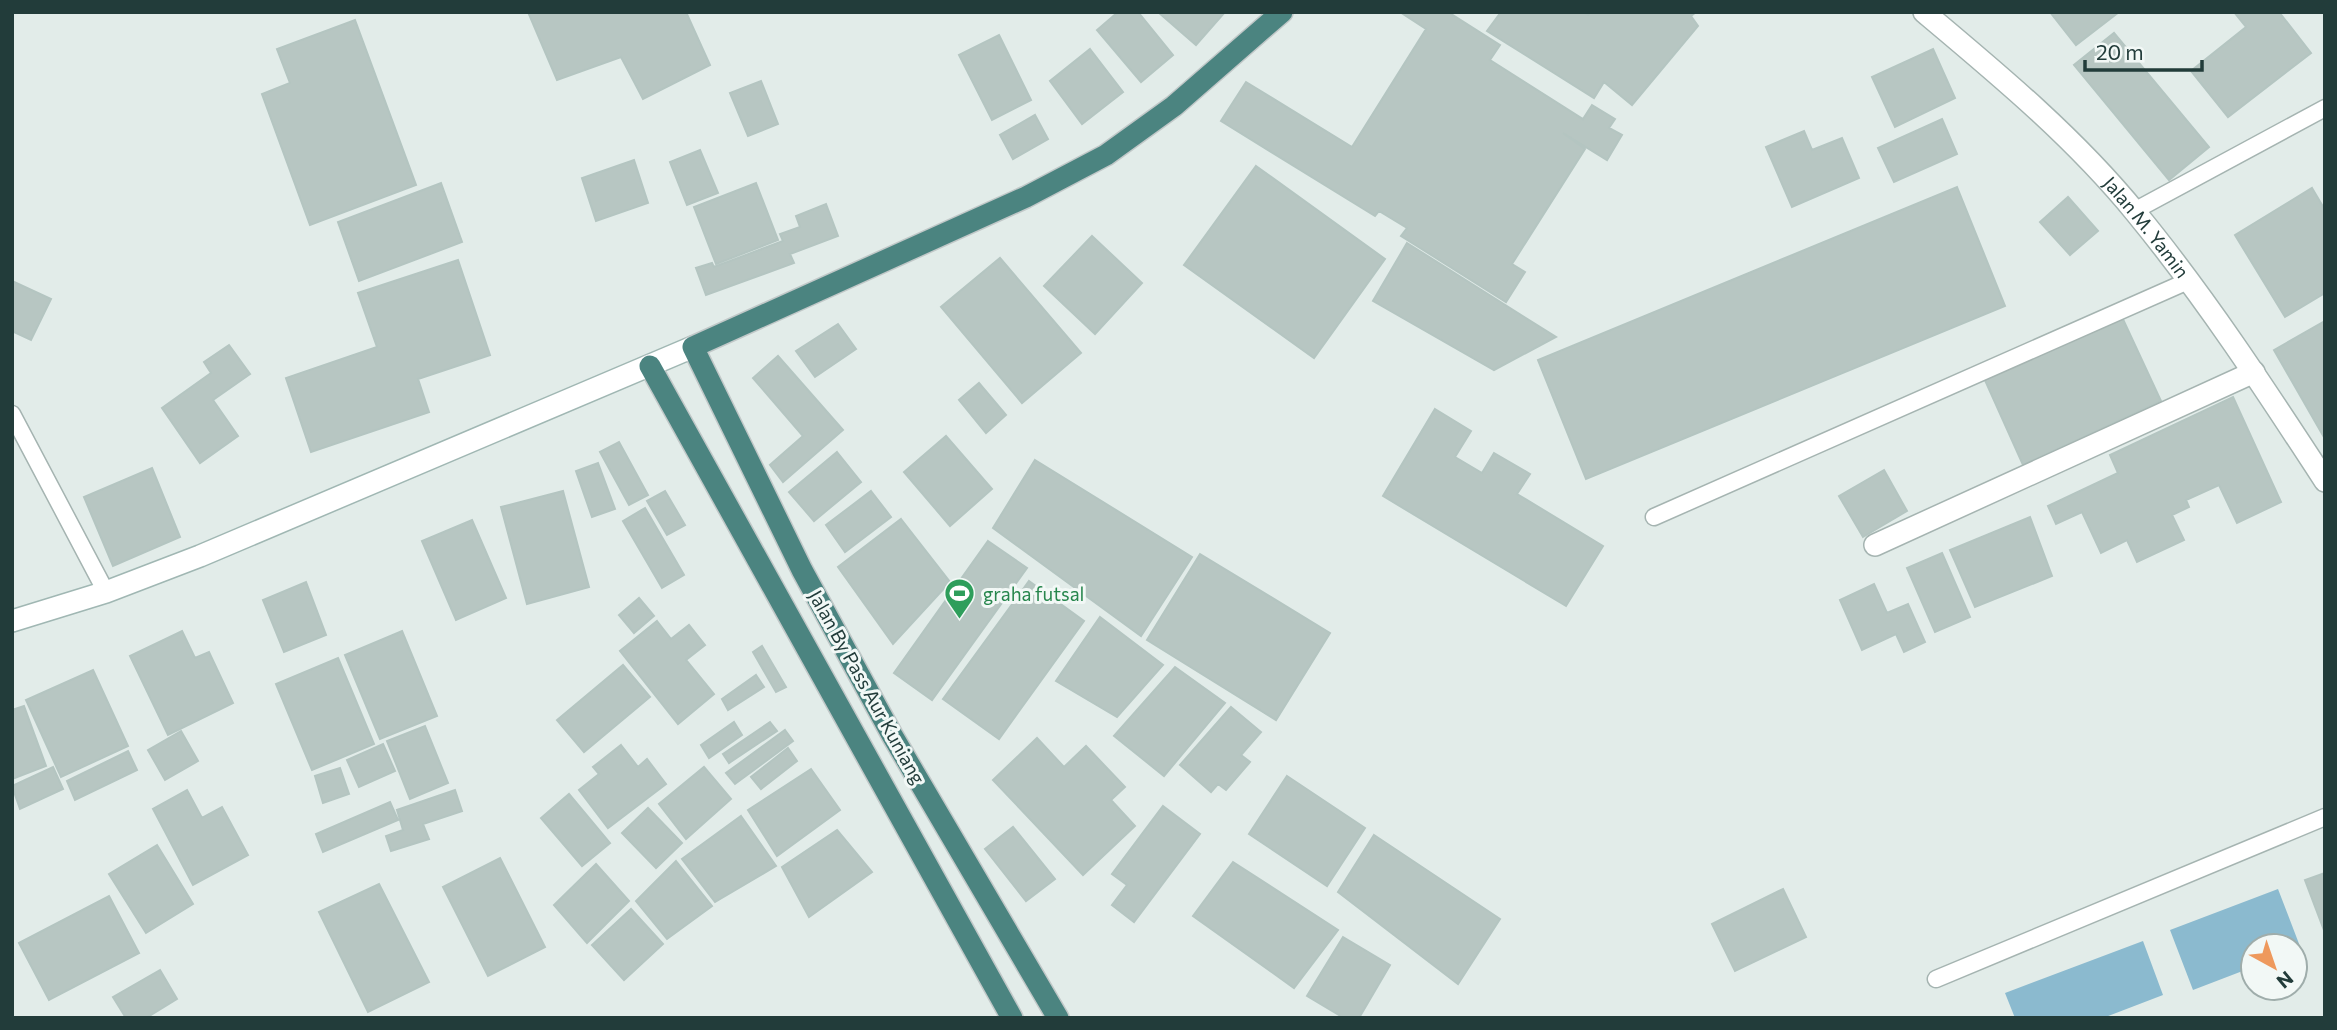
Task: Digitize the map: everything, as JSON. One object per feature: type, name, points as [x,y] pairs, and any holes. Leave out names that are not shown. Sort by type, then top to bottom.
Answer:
[{"type":"highway","points":[[693,347],[1026,197],[1106,155],[1174,106],[1282,12]]},
{"type":"highway","name":"Jalan By Pass Aur Kuniang","points":[[693,347],[802,570],[847,653],[1058,1018]]},
{"type":"highway","name":"Jalan By Pass Aur Kuniang","points":[[650,366],[1012,1018]]},
{"type":"street","name":"Jalan M. Yamin","points":[[1924,12],[2015,88],[2134,211],[2254,372],[2325,481]]},
{"type":"street","points":[[12,621],[106,592],[200,556],[693,347]]},
{"type":"street","points":[[1875,545],[2254,372]]},
{"type":"lane","points":[[2134,211],[2325,108]]},
{"type":"lane","points":[[1654,517],[2188,281]]},
{"type":"lane","points":[[12,414],[106,592]]},
{"type":"lane","points":[[1936,979],[2325,817]]},
{"type":"water","points":[[2278,889],[2294,932],[2239,932],[2239,972],[2193,990],[2170,930]]},
{"type":"water","points":[[2143,941],[2163,995],[2103,1018],[2015,1018],[2005,993]]},
{"type":"building","points":[[528,12],[686,12],[710,65],[643,99],[621,57],[557,80]]},
{"type":"building","points":[[1118,12],[1138,12],[1173,55],[1141,82],[1097,30]]},
{"type":"building","points":[[1158,12],[1225,12],[1196,45]]},
{"type":"building","points":[[1400,12],[1448,12],[1500,45],[1490,60],[1583,119],[1592,105],[1615,119],[1609,128],[1622,135],[1607,160],[1563,133],[1585,149],[1512,264],[1525,272],[1506,302],[1401,236],[1407,228],[1379,211],[1375,216],[1221,121],[1246,82],[1352,147],[1426,29]]},
{"type":"building","points":[[1501,12],[1583,12],[1588,15],[1590,12],[1696,12],[1691,16],[1698,26],[1632,105],[1604,82],[1594,98],[1487,31]]},
{"type":"building","points":[[2050,12],[2119,12],[2076,45]]},
{"type":"building","points":[[2234,12],[2279,12],[2311,53],[2228,117],[2191,71],[2246,27]]},
{"type":"building","points":[[355,20],[416,185],[310,225],[262,94],[290,83],[277,49]]},
{"type":"building","points":[[2114,33],[2209,147],[2169,180],[2074,65]]},
{"type":"building","points":[[999,35],[1031,100],[992,120],[959,55]]},
{"type":"building","points":[[1090,49],[1123,92],[1082,124],[1050,81]]},
{"type":"building","points":[[1933,49],[1955,98],[1895,127],[1872,77]]},
{"type":"building","points":[[761,81],[778,124],[748,136],[730,93]]},
{"type":"building","points":[[1035,115],[1048,139],[1013,159],[1000,135]]},
{"type":"building","points":[[1942,119],[1957,154],[1894,182],[1878,148]]},
{"type":"building","points":[[1804,131],[1812,150],[1842,138],[1859,178],[1792,207],[1766,147]]},
{"type":"building","points":[[700,150],[718,193],[687,205],[670,162]]},
{"type":"building","points":[[634,160],[648,203],[596,221],[582,178]]},
{"type":"building","points":[[1256,166],[1385,259],[1314,358],[1184,265]]},
{"type":"building","points":[[441,183],[462,242],[359,281],[338,222]]},
{"type":"building","points":[[756,183],[778,240],[716,264],[694,207]]},
{"type":"building","points":[[1957,187],[2005,306],[1586,479],[1538,360]]},
{"type":"building","points":[[2312,188],[2325,210],[2325,293],[2285,317],[2235,235]]},
{"type":"building","points":[[2068,197],[2098,231],[2070,255],[2040,222]]},
{"type":"building","points":[[826,204],[838,236],[790,254],[794,263],[706,295],[696,268],[712,263],[714,267],[783,241],[780,234],[800,227],[796,216]]},
{"type":"building","points":[[1092,236],[1142,283],[1095,334],[1044,286]]},
{"type":"building","points":[[1407,243],[1556,337],[1494,370],[1373,301]]},
{"type":"building","points":[[1000,258],[1081,353],[1022,403],[941,307]]},
{"type":"building","points":[[458,260],[490,355],[418,379],[429,412],[311,452],[286,378],[377,347],[358,293]]},
{"type":"building","points":[[12,281],[51,299],[31,340],[12,331]]},
{"type":"building","points":[[2121,315],[2161,401],[2023,465],[1984,378]]},
{"type":"building","points":[[2325,321],[2325,439],[2274,350]]},
{"type":"building","points":[[838,324],[856,349],[815,377],[796,351]]},
{"type":"building","points":[[229,345],[250,374],[213,400],[238,436],[200,463],[162,408],[211,373],[204,362]]},
{"type":"building","points":[[778,356],[843,430],[783,482],[770,465],[803,436],[753,378]]},
{"type":"building","points":[[979,383],[1006,415],[986,433],[959,400]]},
{"type":"building","points":[[2233,397],[2281,502],[2237,523],[2219,485],[2186,500],[2189,507],[2172,515],[2184,540],[2137,562],[2127,540],[2101,553],[2082,512],[2056,524],[2048,506],[2118,473],[2110,455]]},
{"type":"building","points":[[1435,409],[1471,431],[1455,457],[1482,473],[1494,453],[1530,474],[1517,494],[1603,546],[1566,606],[1383,496]]},
{"type":"building","points":[[946,436],[992,489],[950,526],[904,472]]},
{"type":"building","points":[[619,442],[648,495],[629,505],[600,452]]},
{"type":"building","points":[[837,452],[861,482],[814,521],[789,492]]},
{"type":"building","points":[[1035,460],[1192,557],[1141,636],[993,528]]},
{"type":"building","points":[[598,463],[615,509],[592,517],[576,471]]},
{"type":"building","points":[[152,468],[180,537],[113,566],[84,497]]},
{"type":"building","points":[[1884,470],[1907,511],[1863,537],[1839,496]]},
{"type":"building","points":[[563,491],[589,587],[527,604],[501,507]]},
{"type":"building","points":[[665,491],[685,525],[667,535],[647,501]]},
{"type":"building","points":[[871,491],[891,517],[845,552],[826,525]]},
{"type":"building","points":[[645,508],[684,575],[662,588],[623,521]]},
{"type":"building","points":[[2030,517],[2052,576],[1975,607],[1950,550]]},
{"type":"building","points":[[901,519],[950,582],[893,644],[838,567]]},
{"type":"building","points":[[472,520],[506,598],[456,620],[422,541]]},
{"type":"building","name":"graha futsal","points":[[988,541],[1027,568],[932,700],[894,673]]},
{"type":"building","points":[[1942,553],[1970,617],[1935,632],[1907,568]]},
{"type":"building","points":[[1200,554],[1330,633],[1276,720],[1147,640]]},
{"type":"building","points":[[1029,581],[1084,621],[999,739],[943,699]]},
{"type":"building","points":[[306,582],[326,635],[284,652],[263,600]]},
{"type":"building","points":[[1874,584],[1887,613],[1908,604],[1925,642],[1904,652],[1896,634],[1862,650],[1840,600]]},
{"type":"building","points":[[639,598],[654,616],[634,633],[619,615]]},
{"type":"building","points":[[1100,617],[1163,665],[1117,717],[1056,681]]},
{"type":"building","points":[[657,621],[671,639],[689,625],[705,645],[686,660],[714,694],[678,724],[620,651]]},
{"type":"building","points":[[182,631],[195,658],[209,652],[233,703],[168,735],[130,656]]},
{"type":"building","points":[[402,631],[437,716],[380,739],[345,655]]},
{"type":"building","points":[[762,646],[786,687],[776,692],[753,652]]},
{"type":"building","points":[[338,658],[374,744],[312,770],[276,684]]},
{"type":"building","points":[[623,665],[650,697],[584,752],[557,720]]},
{"type":"building","points":[[1175,667],[1225,703],[1164,776],[1114,736]]},
{"type":"building","points":[[93,670],[128,746],[61,777],[26,700]]},
{"type":"building","points":[[756,675],[764,687],[728,710],[722,699]]},
{"type":"building","points":[[24,706],[46,766],[12,779],[12,710]]},
{"type":"building","points":[[1231,707],[1261,732],[1241,755],[1250,762],[1226,790],[1218,784],[1211,792],[1180,765]]},
{"type":"building","points":[[734,722],[742,735],[709,758],[701,745]]},
{"type":"building","points":[[770,722],[777,731],[729,763],[723,754]]},
{"type":"building","points":[[425,726],[448,783],[410,799],[387,741]]},
{"type":"building","points":[[785,730],[793,741],[735,784],[726,773]]},
{"type":"building","points":[[181,731],[198,761],[165,780],[148,750]]},
{"type":"building","points":[[1037,738],[1064,767],[1086,746],[1125,787],[1111,800],[1135,826],[1083,875],[993,780]]},
{"type":"building","points":[[383,744],[395,771],[359,787],[347,760]]},
{"type":"building","points":[[621,745],[638,767],[647,759],[666,784],[608,828],[579,790],[599,774],[593,767]]},
{"type":"building","points":[[788,748],[797,761],[761,789],[751,777]]},
{"type":"building","points":[[128,751],[137,770],[75,800],[67,781]]},
{"type":"building","points":[[53,767],[63,789],[20,809],[12,786]]},
{"type":"building","points":[[704,767],[731,799],[686,839],[659,804]]},
{"type":"building","points":[[340,768],[349,794],[323,803],[315,776]]},
{"type":"building","points":[[811,769],[840,810],[777,856],[748,810]]},
{"type":"building","points":[[1287,776],[1365,828],[1327,886],[1249,834]]},
{"type":"building","points":[[187,790],[202,818],[222,807],[248,855],[193,885],[153,809]]},
{"type":"building","points":[[455,790],[462,811],[423,824],[429,839],[391,851],[386,836],[403,830],[397,810]]},
{"type":"building","points":[[569,794],[610,843],[582,866],[541,818]]},
{"type":"building","points":[[390,802],[398,820],[323,852],[316,834]]},
{"type":"building","points":[[1163,806],[1200,834],[1134,922],[1112,905],[1127,885],[1112,874]]},
{"type":"building","points":[[648,808],[682,843],[656,868],[622,833]]},
{"type":"building","points":[[741,816],[776,866],[715,902],[682,859]]},
{"type":"building","points":[[1013,827],[1055,879],[1026,901],[985,849]]},
{"type":"building","points":[[837,830],[872,872],[809,917],[782,867]]},
{"type":"building","points":[[1374,835],[1500,919],[1458,984],[1338,892]]},
{"type":"building","points":[[157,845],[193,904],[146,933],[109,874]]},
{"type":"building","points":[[500,858],[545,947],[488,976],[443,887]]},
{"type":"building","points":[[676,861],[712,906],[667,939],[636,901]]},
{"type":"building","points":[[1233,862],[1338,930],[1294,988],[1193,916]]},
{"type":"building","points":[[596,864],[629,901],[587,943],[554,905]]},
{"type":"building","points":[[2325,873],[2325,933],[2305,880]]},
{"type":"building","points":[[379,884],[429,982],[368,1012],[319,912]]},
{"type":"building","points":[[1783,889],[1806,937],[1735,971],[1712,924]]},
{"type":"building","points":[[109,896],[139,953],[49,1000],[19,943]]},
{"type":"building","points":[[631,909],[663,944],[624,980],[592,945]]},
{"type":"building","points":[[1343,937],[1390,965],[1359,1018],[1344,1018],[1307,996]]},
{"type":"building","points":[[160,970],[177,999],[146,1018],[126,1018],[113,997]]},
{"type":"place","name":"graha futsal","points":[[960,621]]}]
